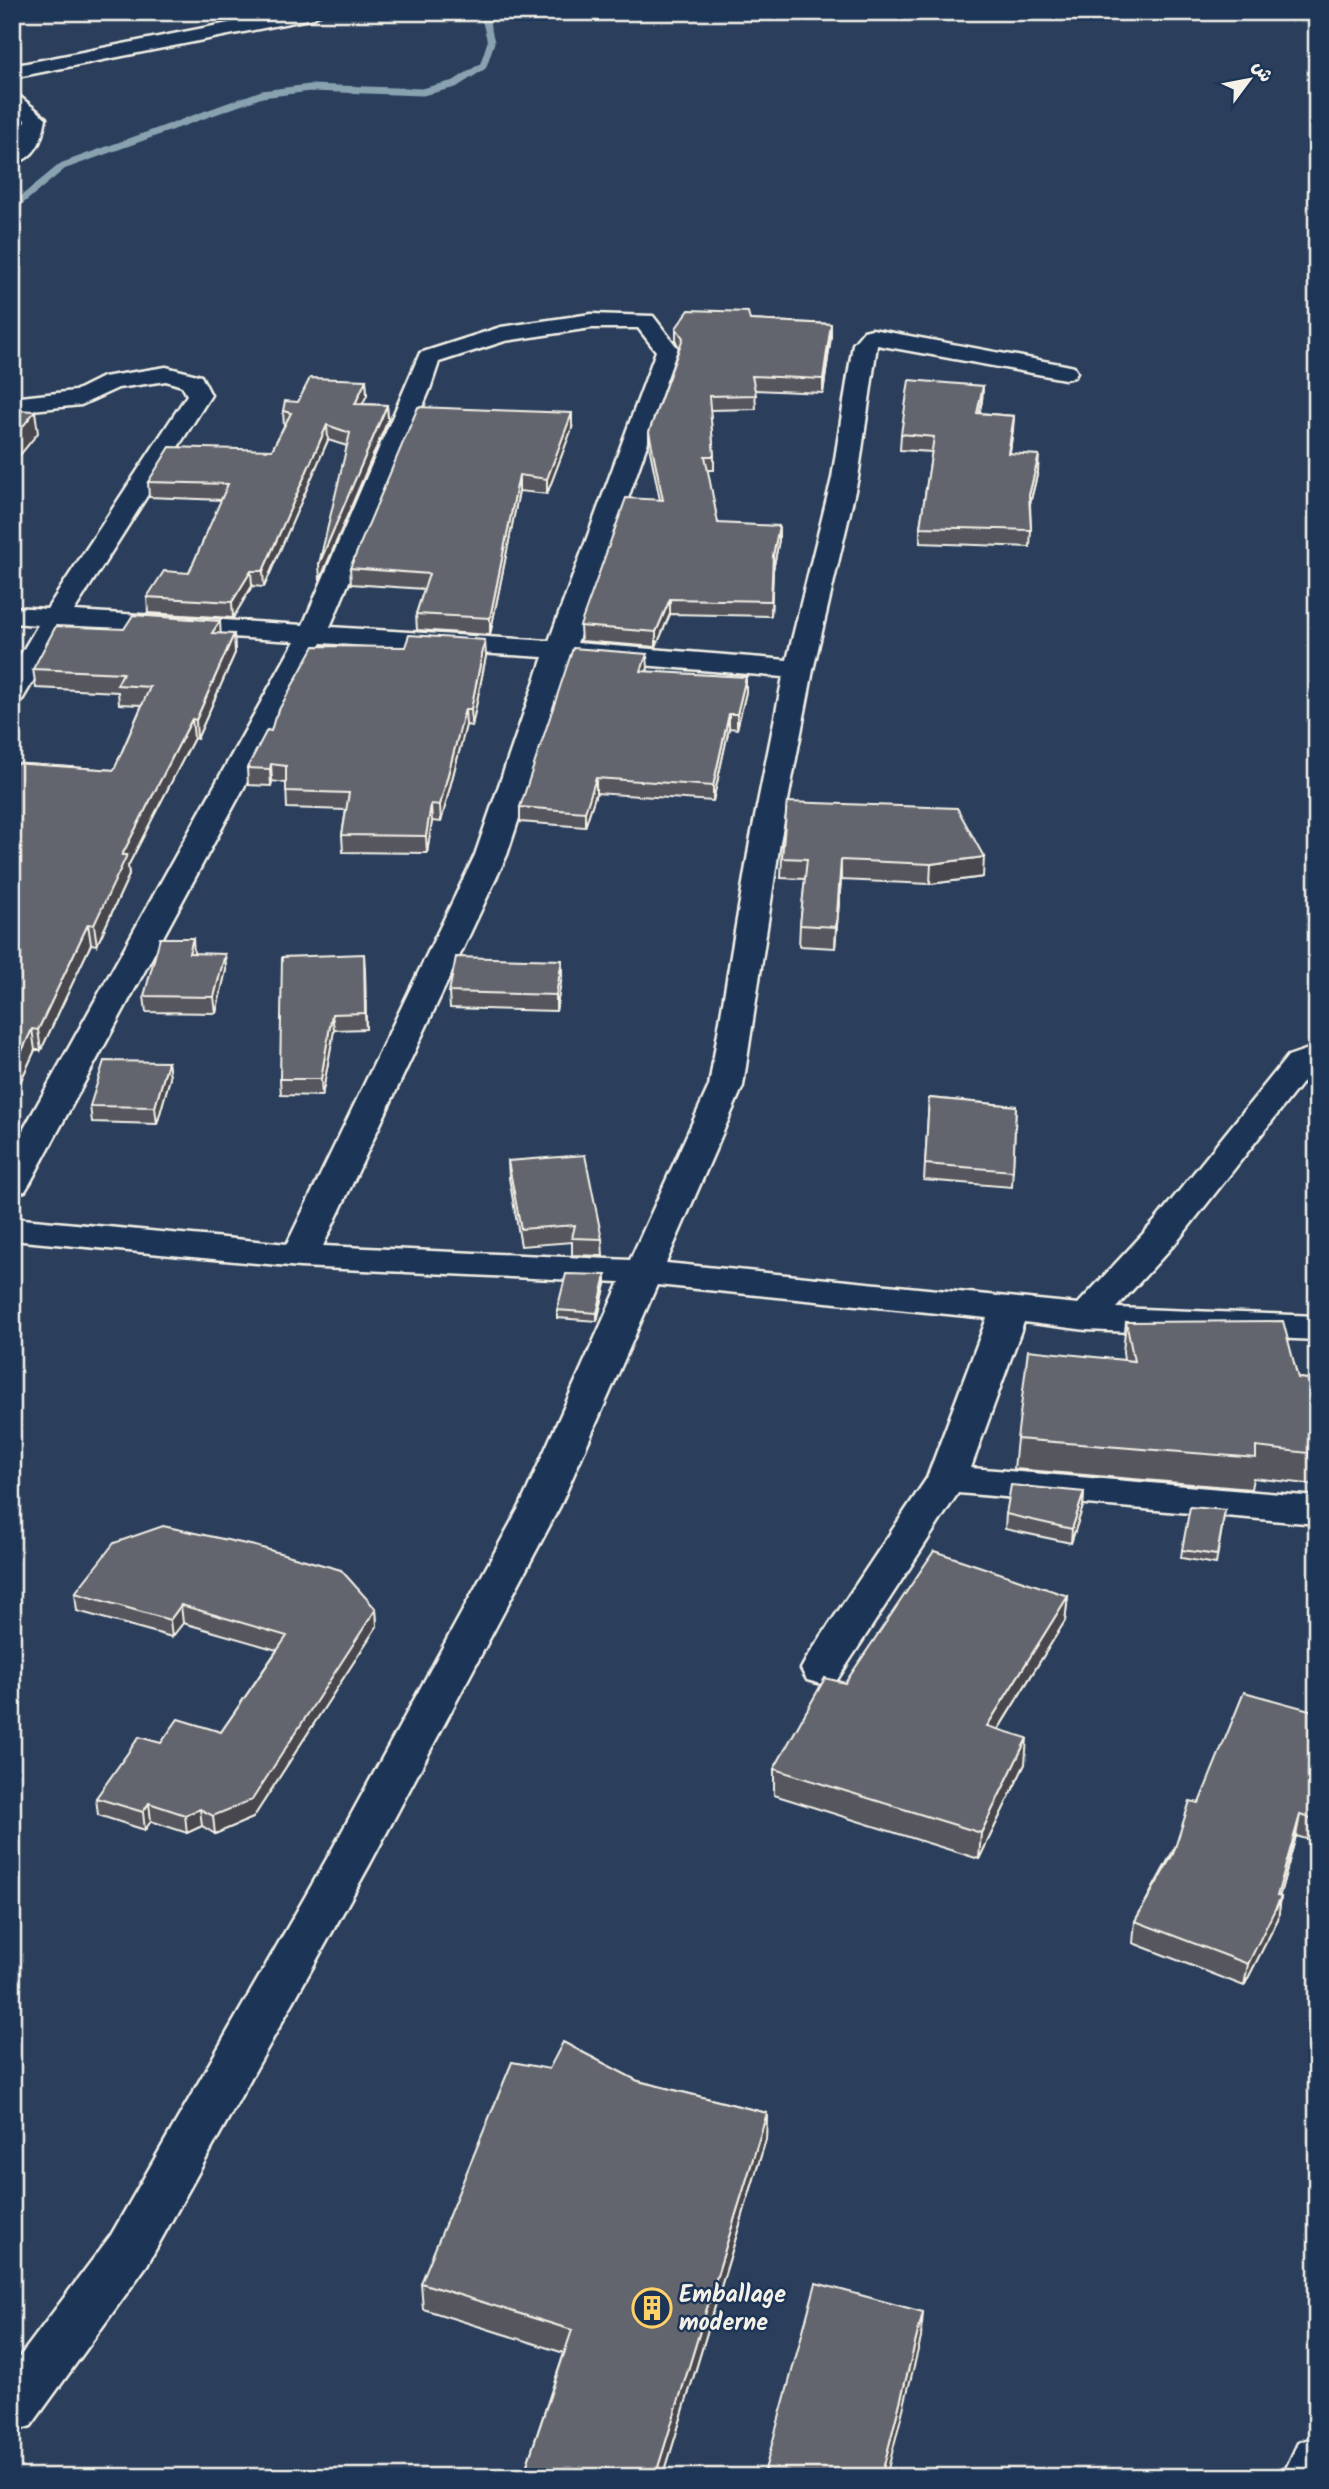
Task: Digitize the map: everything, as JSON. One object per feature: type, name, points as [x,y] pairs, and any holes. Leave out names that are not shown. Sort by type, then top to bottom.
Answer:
[{"type":"street","points":[[12,72],[314,12]]},
{"type":"street","points":[[12,100],[36,118],[31,144],[12,158]]},
{"type":"street","points":[[12,1183],[313,634],[418,389],[428,358],[501,334],[592,321],[645,321],[668,351],[560,650],[491,855],[300,1256]]},
{"type":"street","points":[[12,2409],[130,2250],[340,1876],[540,1506],[726,1086],[765,842],[799,670],[845,478],[865,344],[872,336],[1065,372]]},
{"type":"street","points":[[12,405],[81,398],[112,382],[166,374],[192,381],[199,396],[78,580],[12,694]]},
{"type":"street","points":[[12,615],[560,650],[799,670]]},
{"type":"street","points":[[1086,1318],[1167,1230],[1300,1063],[1317,1056]]},
{"type":"street","points":[[12,1229],[300,1256],[643,1272],[1086,1318],[1317,1328]]},
{"type":"street","points":[[822,1669],[947,1479],[1010,1308]]},
{"type":"street","points":[[947,1479],[1317,1511]]},
{"type":"street","points":[[1309,2477],[1317,2460]]},
{"type":"building","points":[[689,310],[748,312],[750,320],[831,324],[823,379],[752,376],[756,395],[709,396],[714,456],[705,456],[718,523],[779,526],[773,555],[771,601],[670,599],[656,632],[580,626],[626,498],[663,500],[649,432],[683,338],[676,328]]},
{"type":"building","points":[[310,378],[366,380],[355,404],[387,405],[319,564],[350,433],[327,425],[263,571],[251,571],[232,602],[147,597],[164,571],[189,573],[228,484],[148,482],[170,447],[272,450],[291,413],[283,411],[285,401],[298,402]]},
{"type":"building","points":[[909,380],[983,386],[977,413],[1014,416],[1008,453],[1039,455],[1029,495],[1031,530],[920,527],[934,437],[901,434]]},
{"type":"building","points":[[418,407],[572,413],[547,479],[519,475],[490,618],[416,614],[429,574],[350,568]]},
{"type":"building","points":[[12,410],[35,411],[12,440]]},
{"type":"building","points":[[133,615],[220,621],[212,633],[234,634],[196,720],[192,719],[122,855],[127,855],[94,925],[88,924],[38,1030],[32,1029],[12,1068],[12,763],[114,770],[150,687],[117,685],[123,673],[33,669],[56,626],[124,629]]},
{"type":"building","points":[[409,635],[485,640],[471,709],[465,709],[440,805],[431,804],[426,836],[342,835],[349,793],[286,791],[286,766],[271,764],[270,769],[247,768],[267,730],[271,731],[275,717],[314,646],[405,647]]},
{"type":"building","points":[[573,648],[647,654],[641,671],[746,677],[737,714],[729,714],[713,786],[596,778],[585,812],[520,807]]},
{"type":"building","points":[[787,802],[957,808],[984,857],[931,864],[841,860],[836,927],[800,925],[807,859],[782,858]]},
{"type":"building","points":[[160,938],[193,938],[189,953],[225,954],[214,997],[144,996]]},
{"type":"building","points":[[364,954],[365,1013],[332,1014],[321,1079],[280,1079],[282,957]]},
{"type":"building","points":[[456,957],[562,960],[556,995],[449,992]]},
{"type":"building","points":[[104,1061],[168,1062],[155,1107],[90,1106]]},
{"type":"building","points":[[929,1098],[1016,1106],[1013,1171],[925,1164]]},
{"type":"building","points":[[585,1155],[602,1239],[572,1238],[575,1225],[521,1229],[508,1161]]},
{"type":"building","points":[[566,1274],[606,1275],[597,1313],[557,1310]]},
{"type":"building","points":[[1283,1321],[1298,1378],[1317,1380],[1317,1454],[1256,1447],[1256,1458],[1017,1439],[1028,1350],[1134,1361],[1126,1322]]},
{"type":"building","points":[[1011,1485],[1084,1492],[1072,1529],[1006,1514]]},
{"type":"building","points":[[1190,1507],[1225,1510],[1217,1555],[1182,1550]]},
{"type":"building","points":[[163,1526],[255,1546],[341,1570],[376,1609],[252,1800],[213,1816],[200,1809],[185,1815],[149,1803],[143,1812],[96,1798],[139,1737],[161,1743],[178,1719],[221,1732],[287,1636],[181,1605],[170,1620],[75,1593],[114,1543]]},
{"type":"building","points":[[934,1551],[1068,1596],[987,1726],[1027,1738],[981,1833],[774,1769],[825,1678],[845,1683]]},
{"type":"building","points":[[1244,1692],[1317,1712],[1317,1820],[1300,1815],[1277,1896],[1281,1897],[1248,1964],[1135,1921],[1173,1854],[1190,1801],[1199,1803]]},
{"type":"building","points":[[563,2042],[638,2081],[767,2113],[655,2477],[523,2477],[572,2330],[421,2283],[512,2062],[549,2069]]},
{"type":"building","points":[[816,2283],[923,2312],[881,2477],[763,2477]]},
{"type":"waterway","points":[[12,208],[63,166],[262,94],[310,88],[422,92],[455,84],[483,66],[491,42],[486,22],[479,12]]},
{"type":"place","name":"Emballage moderne","points":[[652,2308]]}]
